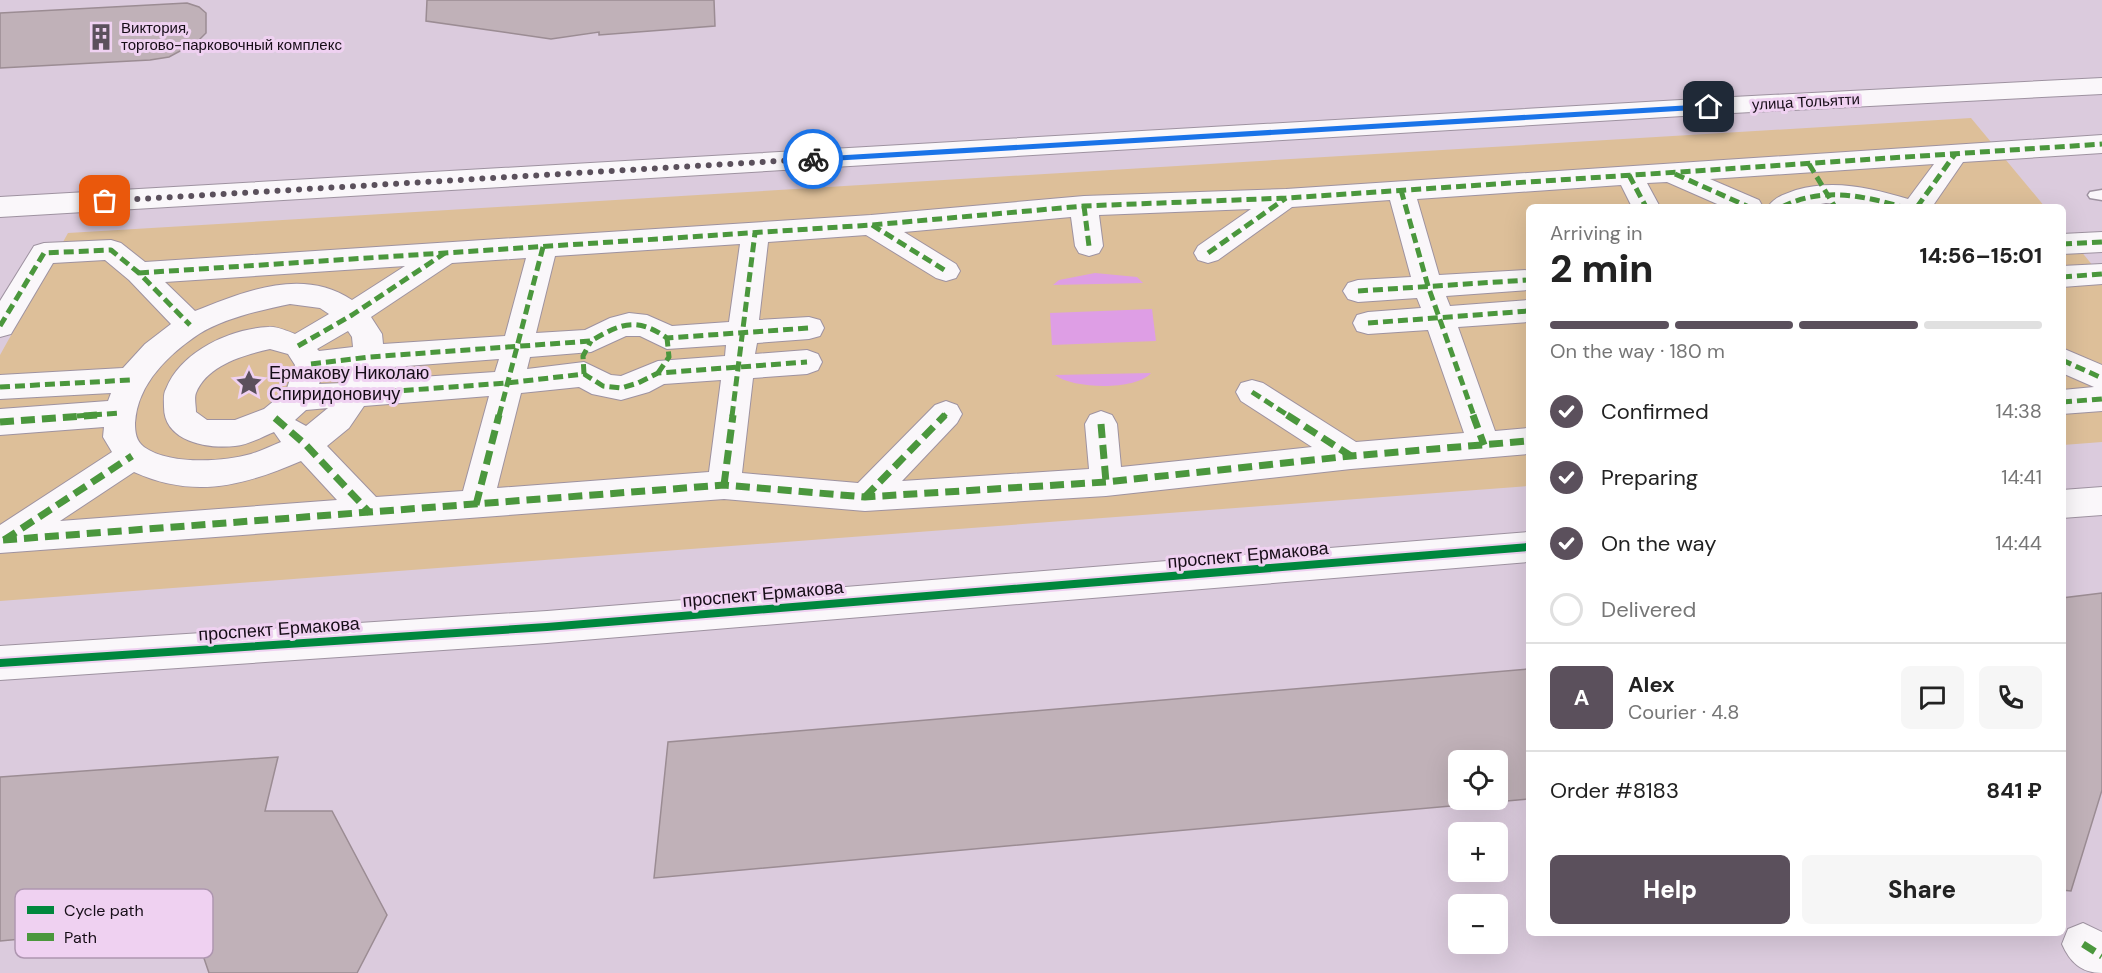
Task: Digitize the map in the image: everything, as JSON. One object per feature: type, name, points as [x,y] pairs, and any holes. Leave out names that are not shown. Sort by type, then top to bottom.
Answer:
[{"type":"street","name":"улица Тольятти","points":[[0,207],[2102,86]]},
{"type":"street","points":[[139,273],[871,225],[1084,206],[1286,198],[2102,144]]},
{"type":"street","points":[[1919,204],[1954,154]]},
{"type":"street","points":[[1809,164],[1830,200]]},
{"type":"street","points":[[1672,173],[1742,204]]},
{"type":"street","points":[[1629,176],[1644,204]]},
{"type":"street","points":[[1401,190],[1428,286],[1484,445]]},
{"type":"street","points":[[1786,204],[1792,200],[1869,197],[1892,204]]},
{"type":"street","points":[[1208,253],[1286,198]]},
{"type":"street","points":[[1084,206],[1089,246]]},
{"type":"street","points":[[871,225],[946,271]]},
{"type":"street","points":[[724,485],[755,233]]},
{"type":"street","points":[[2066,244],[2102,242]]},
{"type":"street","points":[[476,505],[543,246]]},
{"type":"street","points":[[0,326],[44,253],[111,250],[139,273],[190,326]]},
{"type":"street","points":[[299,398],[305,355],[352,315],[446,253]]},
{"type":"street","points":[[2066,277],[2102,274]]},
{"type":"street","points":[[1358,291],[1526,280]]},
{"type":"street","points":[[290,293],[327,298],[352,315],[367,334],[369,357],[355,394],[338,419],[306,445],[254,467],[204,474],[165,471],[132,456],[119,437],[120,413],[131,380],[156,352],[190,326],[245,303],[290,293]]},
{"type":"street","points":[[1368,322],[1526,311]]},
{"type":"street","points":[[584,374],[507,384],[299,398],[275,418],[237,433],[201,433],[180,417],[180,391],[200,365],[234,345],[270,338],[305,355],[369,357],[591,341],[615,327],[635,323],[653,327],[667,338],[809,328]]},
{"type":"street","points":[[591,341],[583,356],[584,374],[598,386],[618,389],[638,385],[658,373],[669,357],[667,338]]},
{"type":"street","points":[[658,373],[807,362]]},
{"type":"street","points":[[2066,362],[2102,378]]},
{"type":"street","points":[[0,387],[131,380]]},
{"type":"street","points":[[1252,392],[1351,456]]},
{"type":"street","points":[[2066,402],[2102,399]]},
{"type":"street","points":[[0,422],[120,413]]},
{"type":"street","points":[[865,497],[946,414]]},
{"type":"street","points":[[275,418],[306,445],[370,513]]},
{"type":"street","points":[[1101,424],[1106,482]]},
{"type":"street","points":[[2,541],[724,485],[865,497],[1106,482],[1351,456],[1526,441]]},
{"type":"street","points":[[2,541],[132,456]]},
{"type":"street","points":[[2066,504],[2102,501]]},
{"type":"street","name":"проспект Ермакова","points":[[0,663],[547,627],[1526,547]]},
{"type":"shaded area","points":[[1971,118],[2043,204],[1526,204],[1526,486],[0,601],[0,355],[68,233]]},
{"type":"shaded area","points":[[2066,233],[2102,277],[2102,442],[2066,445]]},
{"type":"shaded area","points":[[1095,273],[1137,277],[1143,283],[1053,285],[1059,280]]},
{"type":"shaded area","points":[[1152,309],[1156,341],[1052,345],[1050,313]]},
{"type":"shaded area","points":[[1151,373],[1132,383],[1104,386],[1075,383],[1055,375]]},
{"type":"building","points":[[427,0],[714,0],[715,26],[599,35],[599,32],[551,39],[426,21]]},
{"type":"building","name":"Виктория, торгово-парковочный комплекс","points":[[187,3],[199,7],[206,13],[206,33],[197,42],[169,57],[0,68],[0,13]]},
{"type":"building","points":[[2102,593],[2102,790],[2071,891],[2066,890],[2066,598]]},
{"type":"building","points":[[1526,669],[1526,799],[1508,801],[1508,750],[1448,750],[1448,806],[654,878],[668,742]]},
{"type":"building","points":[[278,757],[265,811],[332,811],[387,915],[357,973],[209,973],[204,958],[213,958],[213,889],[15,889],[15,940],[0,941],[0,777]]},
{"type":"marked path","points":[[139,273],[871,225],[1084,206],[1286,198],[2102,144]]},
{"type":"marked path","points":[[1919,204],[1955,154]]},
{"type":"marked path","points":[[1809,164],[1833,204]]},
{"type":"marked path","points":[[1675,174],[1742,204]]},
{"type":"marked path","points":[[1629,175],[1644,204]]},
{"type":"marked path","points":[[1401,190],[1428,286],[1484,445]]},
{"type":"marked path","points":[[1788,204],[1810,196],[1826,194],[1857,196],[1891,204]]},
{"type":"marked path","points":[[1208,253],[1286,198]]},
{"type":"marked path","points":[[1084,206],[1089,246]]},
{"type":"marked path","points":[[872,225],[946,271]]},
{"type":"marked path","points":[[724,485],[755,233]]},
{"type":"marked path","points":[[2066,244],[2102,242]]},
{"type":"marked path","points":[[476,505],[543,247]]},
{"type":"marked path","points":[[0,326],[44,253],[111,250],[139,273],[190,325]]},
{"type":"marked path","points":[[298,346],[352,315],[445,253]]},
{"type":"marked path","points":[[2066,277],[2102,274]]},
{"type":"marked path","points":[[1358,291],[1526,280]]},
{"type":"marked path","points":[[1368,323],[1526,311]]},
{"type":"marked path","points":[[311,364],[369,357],[591,341],[611,330],[629,324],[647,326],[667,338],[809,328]]},
{"type":"marked path","points":[[658,373],[669,357],[667,338]]},
{"type":"marked path","points":[[584,374],[583,356],[591,341]]},
{"type":"marked path","points":[[299,398],[507,383],[584,374],[603,386],[621,388],[629,387],[658,373],[807,362]]},
{"type":"marked path","points":[[2066,362],[2102,378]]},
{"type":"marked path","points":[[0,387],[131,380]]},
{"type":"marked path","points":[[1252,392],[1351,456]]},
{"type":"marked path","points":[[2066,402],[2102,399]]},
{"type":"marked path","points":[[0,422],[120,413]]},
{"type":"marked path","points":[[865,497],[946,414]]},
{"type":"marked path","points":[[275,418],[306,445],[370,513]]},
{"type":"marked path","points":[[1101,424],[1106,482]]},
{"type":"marked path","points":[[3,540],[724,485],[865,497],[1106,482],[1351,456],[1526,441]]},
{"type":"marked path","points":[[4,540],[132,456]]},
{"type":"marked path","points":[[2083,944],[2102,956]]},
{"type":"cycle path","points":[[0,663],[547,627],[1526,547]]},
{"type":"way so far","points":[[105,201],[813,159]]},
{"type":"place","name":"Виктория, торгово-парковочный комплекс","points":[[101,37]]},
{"type":"place","name":"Ермакову Николаю Спиридоновичу","points":[[249,383]]},
{"type":"route","points":[[813,159],[1709,107]]}]
